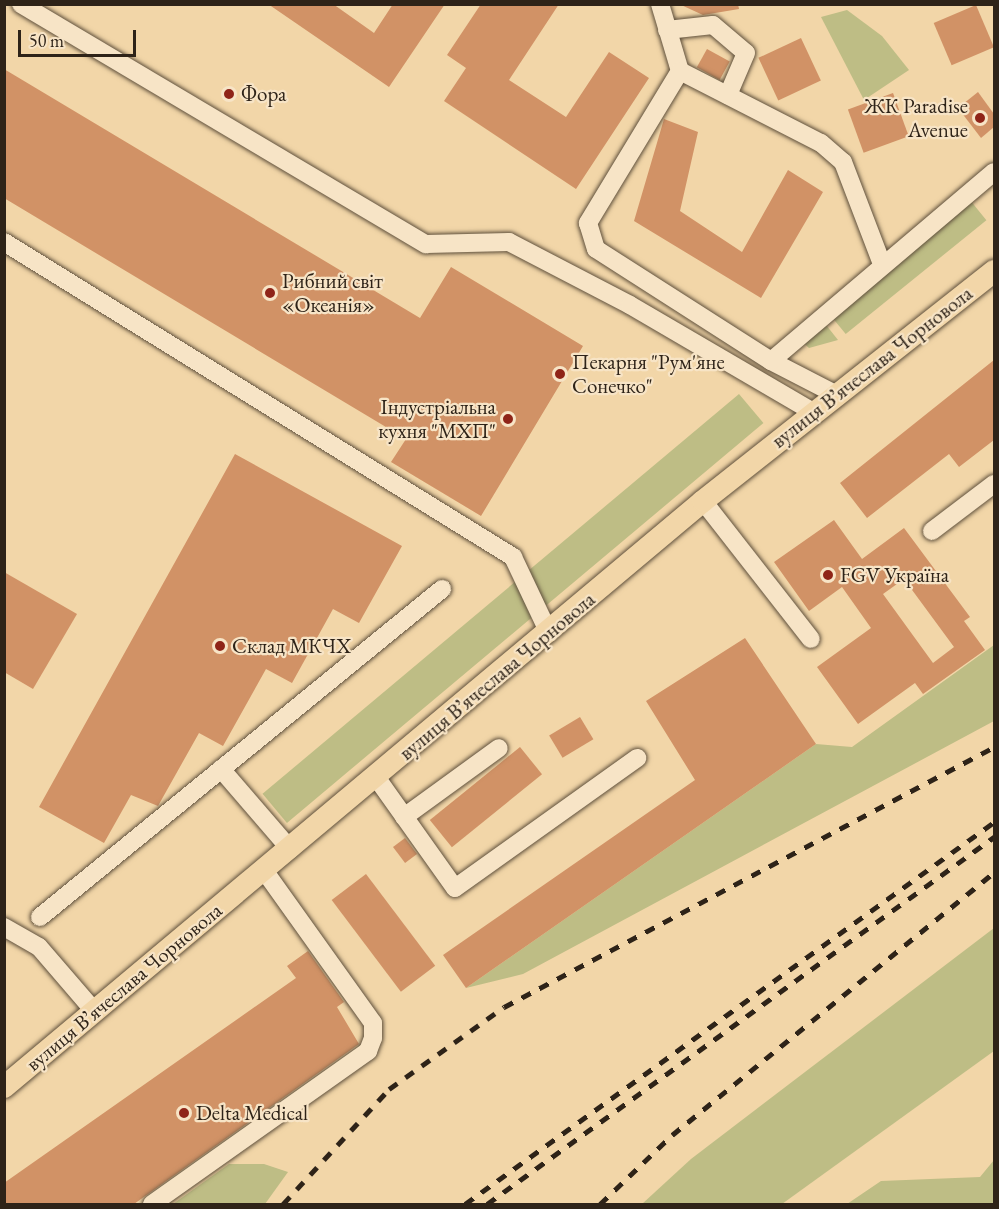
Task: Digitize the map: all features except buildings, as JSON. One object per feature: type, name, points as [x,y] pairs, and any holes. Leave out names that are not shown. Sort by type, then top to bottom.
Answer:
[{"type":"main road","name":"вулиця Вʼячеслава Чорновола","points":[[4,1087],[549,633],[703,501],[835,394],[994,271]]},
{"type":"lane","points":[[21,4],[426,244],[509,242],[630,305],[813,412]]},
{"type":"lane","points":[[660,4],[680,71],[821,143],[843,162],[882,264]]},
{"type":"lane","points":[[668,30],[713,25],[746,53],[728,95]]},
{"type":"lane","points":[[680,71],[588,223],[596,249],[771,361],[835,394]]},
{"type":"lane","points":[[771,361],[882,264],[994,172]]},
{"type":"lane","points":[[4,242],[513,557],[549,633]]},
{"type":"lane","points":[[932,531],[994,484]]},
{"type":"lane","points":[[703,501],[811,639]]},
{"type":"lane","points":[[40,917],[442,589]]},
{"type":"lane","points":[[404,817],[499,748]]},
{"type":"lane","points":[[376,777],[455,888],[637,758]]},
{"type":"lane","points":[[221,769],[290,849]]},
{"type":"lane","points":[[152,1204],[368,1051],[373,1038],[373,1023],[264,870]]},
{"type":"lane","points":[[4,927],[39,947],[95,1012]]},
{"type":"shaded area","points":[[847,10],[882,36],[909,70],[864,100],[821,17]]},
{"type":"shaded area","points":[[970,200],[986,220],[846,334],[829,314]]},
{"type":"shaded area","points":[[823,321],[838,340],[809,348],[800,340]]},
{"type":"shaded area","points":[[739,394],[763,423],[287,823],[263,794]]},
{"type":"shaded area","points":[[994,645],[994,721],[523,974],[466,988],[816,744],[852,747]]},
{"type":"shaded area","points":[[994,928],[994,1051],[782,1204],[642,1204],[691,1159]]},
{"type":"shaded area","points":[[994,1160],[994,1204],[847,1204],[881,1181],[980,1177]]},
{"type":"shaded area","points":[[229,1164],[264,1164],[288,1172],[265,1204],[173,1204]]},
{"type":"railway","points":[[283,1204],[389,1089],[504,1007],[994,747]]},
{"type":"railway","points":[[465,1204],[994,822]]},
{"type":"railway","points":[[487,1204],[994,837]]},
{"type":"railway","points":[[600,1204],[672,1135],[994,872]]},
{"type":"place","name":"Фора","points":[[229,94]]},
{"type":"place","name":"ЖК Paradise Avenue","points":[[980,118]]},
{"type":"place","name":"Рибний світ «Океанія»","points":[[270,293]]},
{"type":"place","name":"Пекарня \"Рум'яне Сонечко\"","points":[[560,374]]},
{"type":"place","name":"Індустріальна кухня \"МХП\"","points":[[508,419]]},
{"type":"place","name":"FGV Україна","points":[[828,575]]},
{"type":"place","name":"Склад МКЧХ","points":[[220,646]]},
{"type":"place","name":"Delta Medical","points":[[184,1113]]}]
